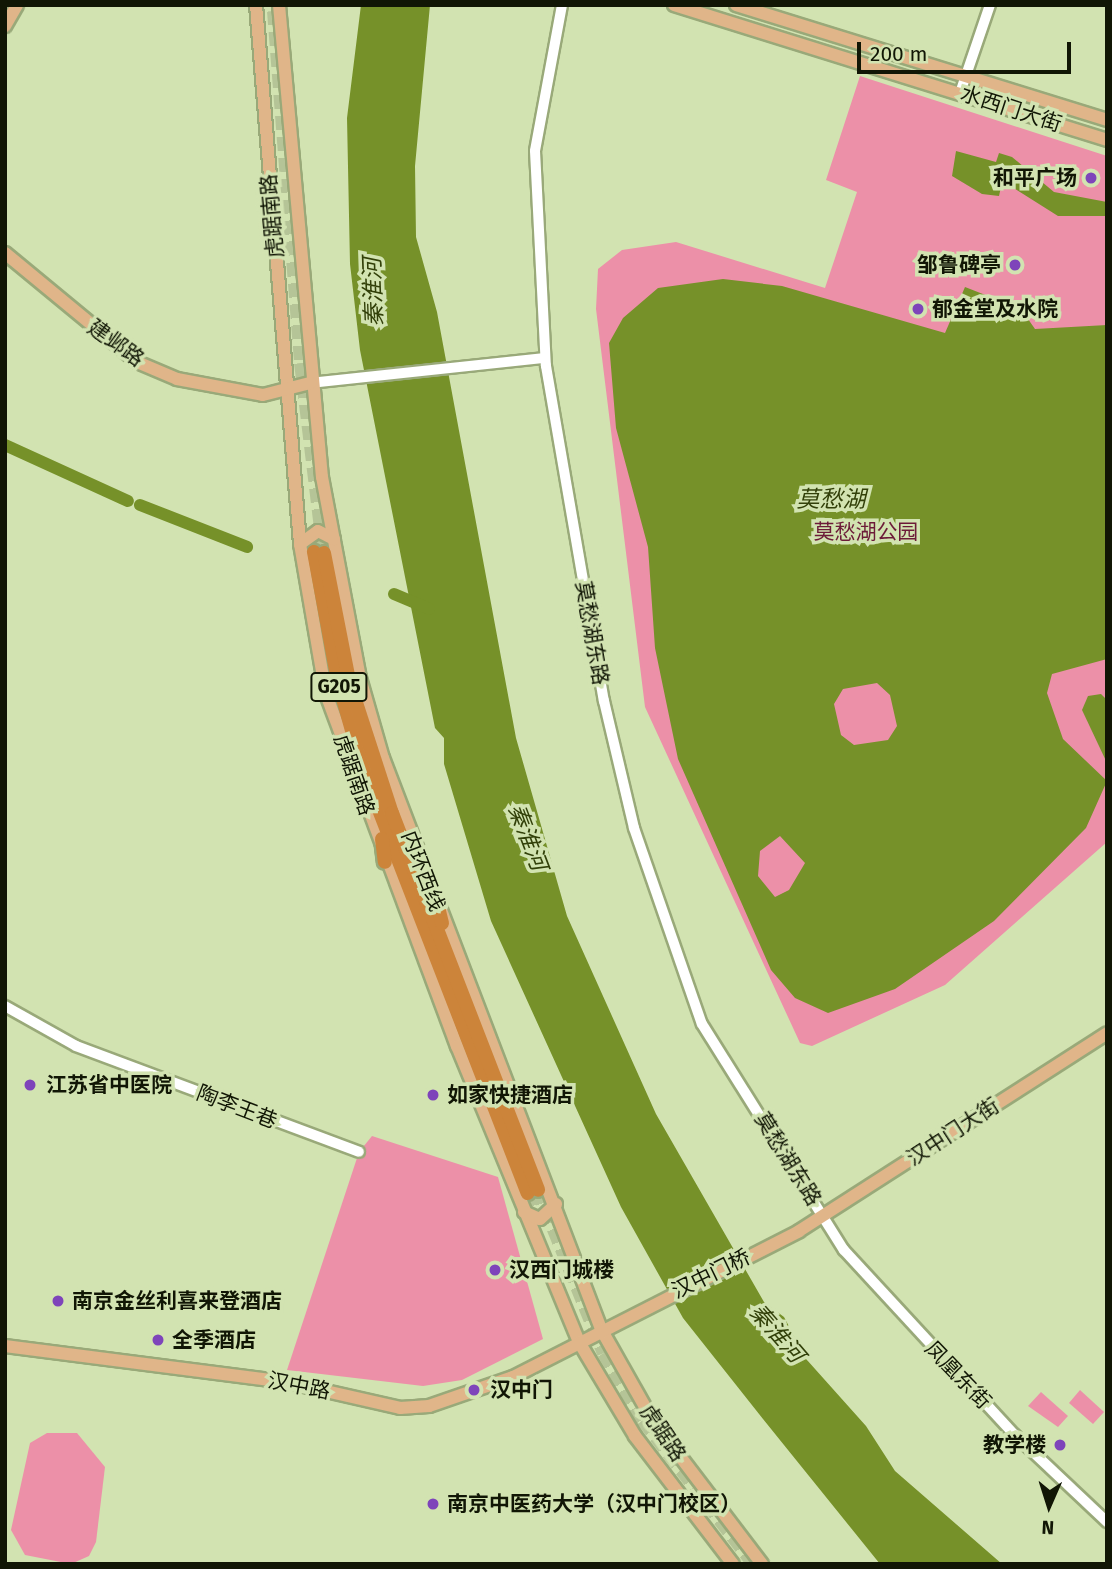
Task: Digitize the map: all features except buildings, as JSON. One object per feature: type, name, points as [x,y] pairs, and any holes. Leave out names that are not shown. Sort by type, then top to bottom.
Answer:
[{"type":"highway","name":"内环西线","points":[[319,553],[338,681],[386,815],[533,1192]]},
{"type":"highway","points":[[386,815],[422,860]]},
{"type":"highway","points":[[385,862],[386,815]]},
{"type":"highway","points":[[435,895],[448,974]]},
{"type":"highway","points":[[411,926],[448,974]]},
{"type":"main road","points":[[5,26],[17,5]]},
{"type":"main road","name":"虎踞南路","points":[[256,5],[300,544],[326,694],[385,862],[521,1210],[579,1342]]},
{"type":"main road","name":"虎踞南路","points":[[279,5],[310,383],[334,539],[360,678],[422,860],[556,1204],[601,1329]]},
{"type":"main road","name":"水西门大街","points":[[674,5],[1107,140]]},
{"type":"main road","name":"水西门大街","points":[[736,5],[966,74],[1107,120]]},
{"type":"main road","name":"建邺路","points":[[5,253],[137,362],[205,387],[288,391]]},
{"type":"main road","points":[[288,391],[310,383]]},
{"type":"main road","points":[[300,544],[318,531],[334,539]]},
{"type":"main road","name":"汉中门大街","points":[[799,1231],[1107,1033]]},
{"type":"main road","points":[[521,1210],[540,1219],[556,1204]]},
{"type":"main road","name":"汉中门桥","points":[[601,1329],[799,1231]]},
{"type":"main road","points":[[579,1342],[601,1329]]},
{"type":"main road","name":"虎踞路","points":[[601,1329],[653,1421],[762,1564]]},
{"type":"main road","name":"虎踞路","points":[[579,1342],[635,1436],[733,1564]]},
{"type":"main road","name":"汉中路","points":[[6,1348],[286,1382],[400,1408],[468,1394],[579,1342]]},
{"type":"street","name":"莫愁湖东路","points":[[562,5],[535,151],[545,358],[604,701],[634,828],[702,1024],[824,1216]]},
{"type":"street","points":[[960,93],[990,5]]},
{"type":"street","points":[[310,383],[334,377],[545,358]]},
{"type":"street","name":"陶李王巷","points":[[5,1006],[76,1046],[359,1153]]},
{"type":"street","name":"凤凰东街","points":[[824,1216],[844,1250],[931,1348],[1107,1522]]},
{"type":"green space","name":"莫愁湖","points":[[860,76],[1107,156],[1107,842],[945,985],[812,1046],[800,1043],[645,707],[596,309],[598,269],[622,250],[676,242],[825,288],[857,192],[826,180]]},
{"type":"green space","points":[[372,1136],[498,1177],[543,1339],[462,1380],[423,1386],[287,1370],[359,1152]]},
{"type":"green space","points":[[1080,1390],[1104,1412],[1093,1424],[1069,1403]]},
{"type":"green space","points":[[1041,1392],[1068,1416],[1058,1427],[1028,1406]]},
{"type":"green space","points":[[47,1433],[77,1433],[105,1467],[96,1542],[89,1556],[71,1564],[25,1555],[11,1530],[30,1443]]},
{"type":"water","name":"秦淮河","points":[[361,5],[430,5],[415,166],[416,237],[437,312],[516,738],[567,916],[656,1114],[764,1302],[784,1317],[807,1360],[866,1426],[895,1471],[1002,1564],[880,1564],[763,1419],[683,1318],[621,1207],[491,921],[444,764],[444,738],[435,728],[360,350],[350,264],[347,118]]},
{"type":"water","points":[[956,151],[996,162],[999,153],[1012,157],[1054,192],[1107,202],[1107,216],[1058,216],[1012,187],[1001,187],[999,196],[982,194],[952,176]]},
{"type":"water","name":"莫愁湖","points":[[723,279],[782,286],[945,333],[965,287],[1021,309],[1035,329],[1107,325],[1107,659],[1052,674],[1047,693],[1063,739],[1107,781],[1086,828],[994,921],[895,989],[828,1013],[795,998],[771,970],[678,759],[655,648],[648,547],[616,428],[609,343],[623,318],[658,288]],"holes":[[[877,683],[890,695],[897,726],[888,740],[854,745],[841,735],[834,704],[843,689]],[[780,836],[805,863],[789,890],[775,897],[758,876],[760,851]]]},
{"type":"water","points":[[1101,694],[1107,700],[1107,763],[1082,710],[1088,696]]},
{"type":"waterway","points":[[5,445],[128,501]]},
{"type":"waterway","points":[[140,505],[247,547]]},
{"type":"waterway","points":[[394,594],[429,609]]},
{"type":"tunnel","points":[[274,11],[301,363],[324,553]]},
{"type":"tunnel","points":[[538,1190],[604,1353],[643,1420],[754,1564]]},
{"type":"tunnel","points":[[528,1193],[542,1228]]},
{"type":"place","name":"和平广场","points":[[1091,178]]},
{"type":"place","name":"邹鲁碑亭","points":[[1015,265]]},
{"type":"place","name":"郁金堂及水院","points":[[918,309]]},
{"type":"place","name":"江苏省中医院","points":[[30,1085]]},
{"type":"place","name":"如家快捷酒店","points":[[433,1095]]},
{"type":"place","name":"汉西门城楼","points":[[495,1270]]},
{"type":"place","name":"南京金丝利喜来登酒店","points":[[58,1301]]},
{"type":"place","name":"全季酒店","points":[[158,1340]]},
{"type":"place","name":"汉中门","points":[[474,1390]]},
{"type":"place","name":"教学楼","points":[[1060,1445]]},
{"type":"place","name":"南京中医药大学（汉中门校区）","points":[[433,1504]]},
{"type":"park label","name":"莫愁湖公园","points":[[866,532]]}]
